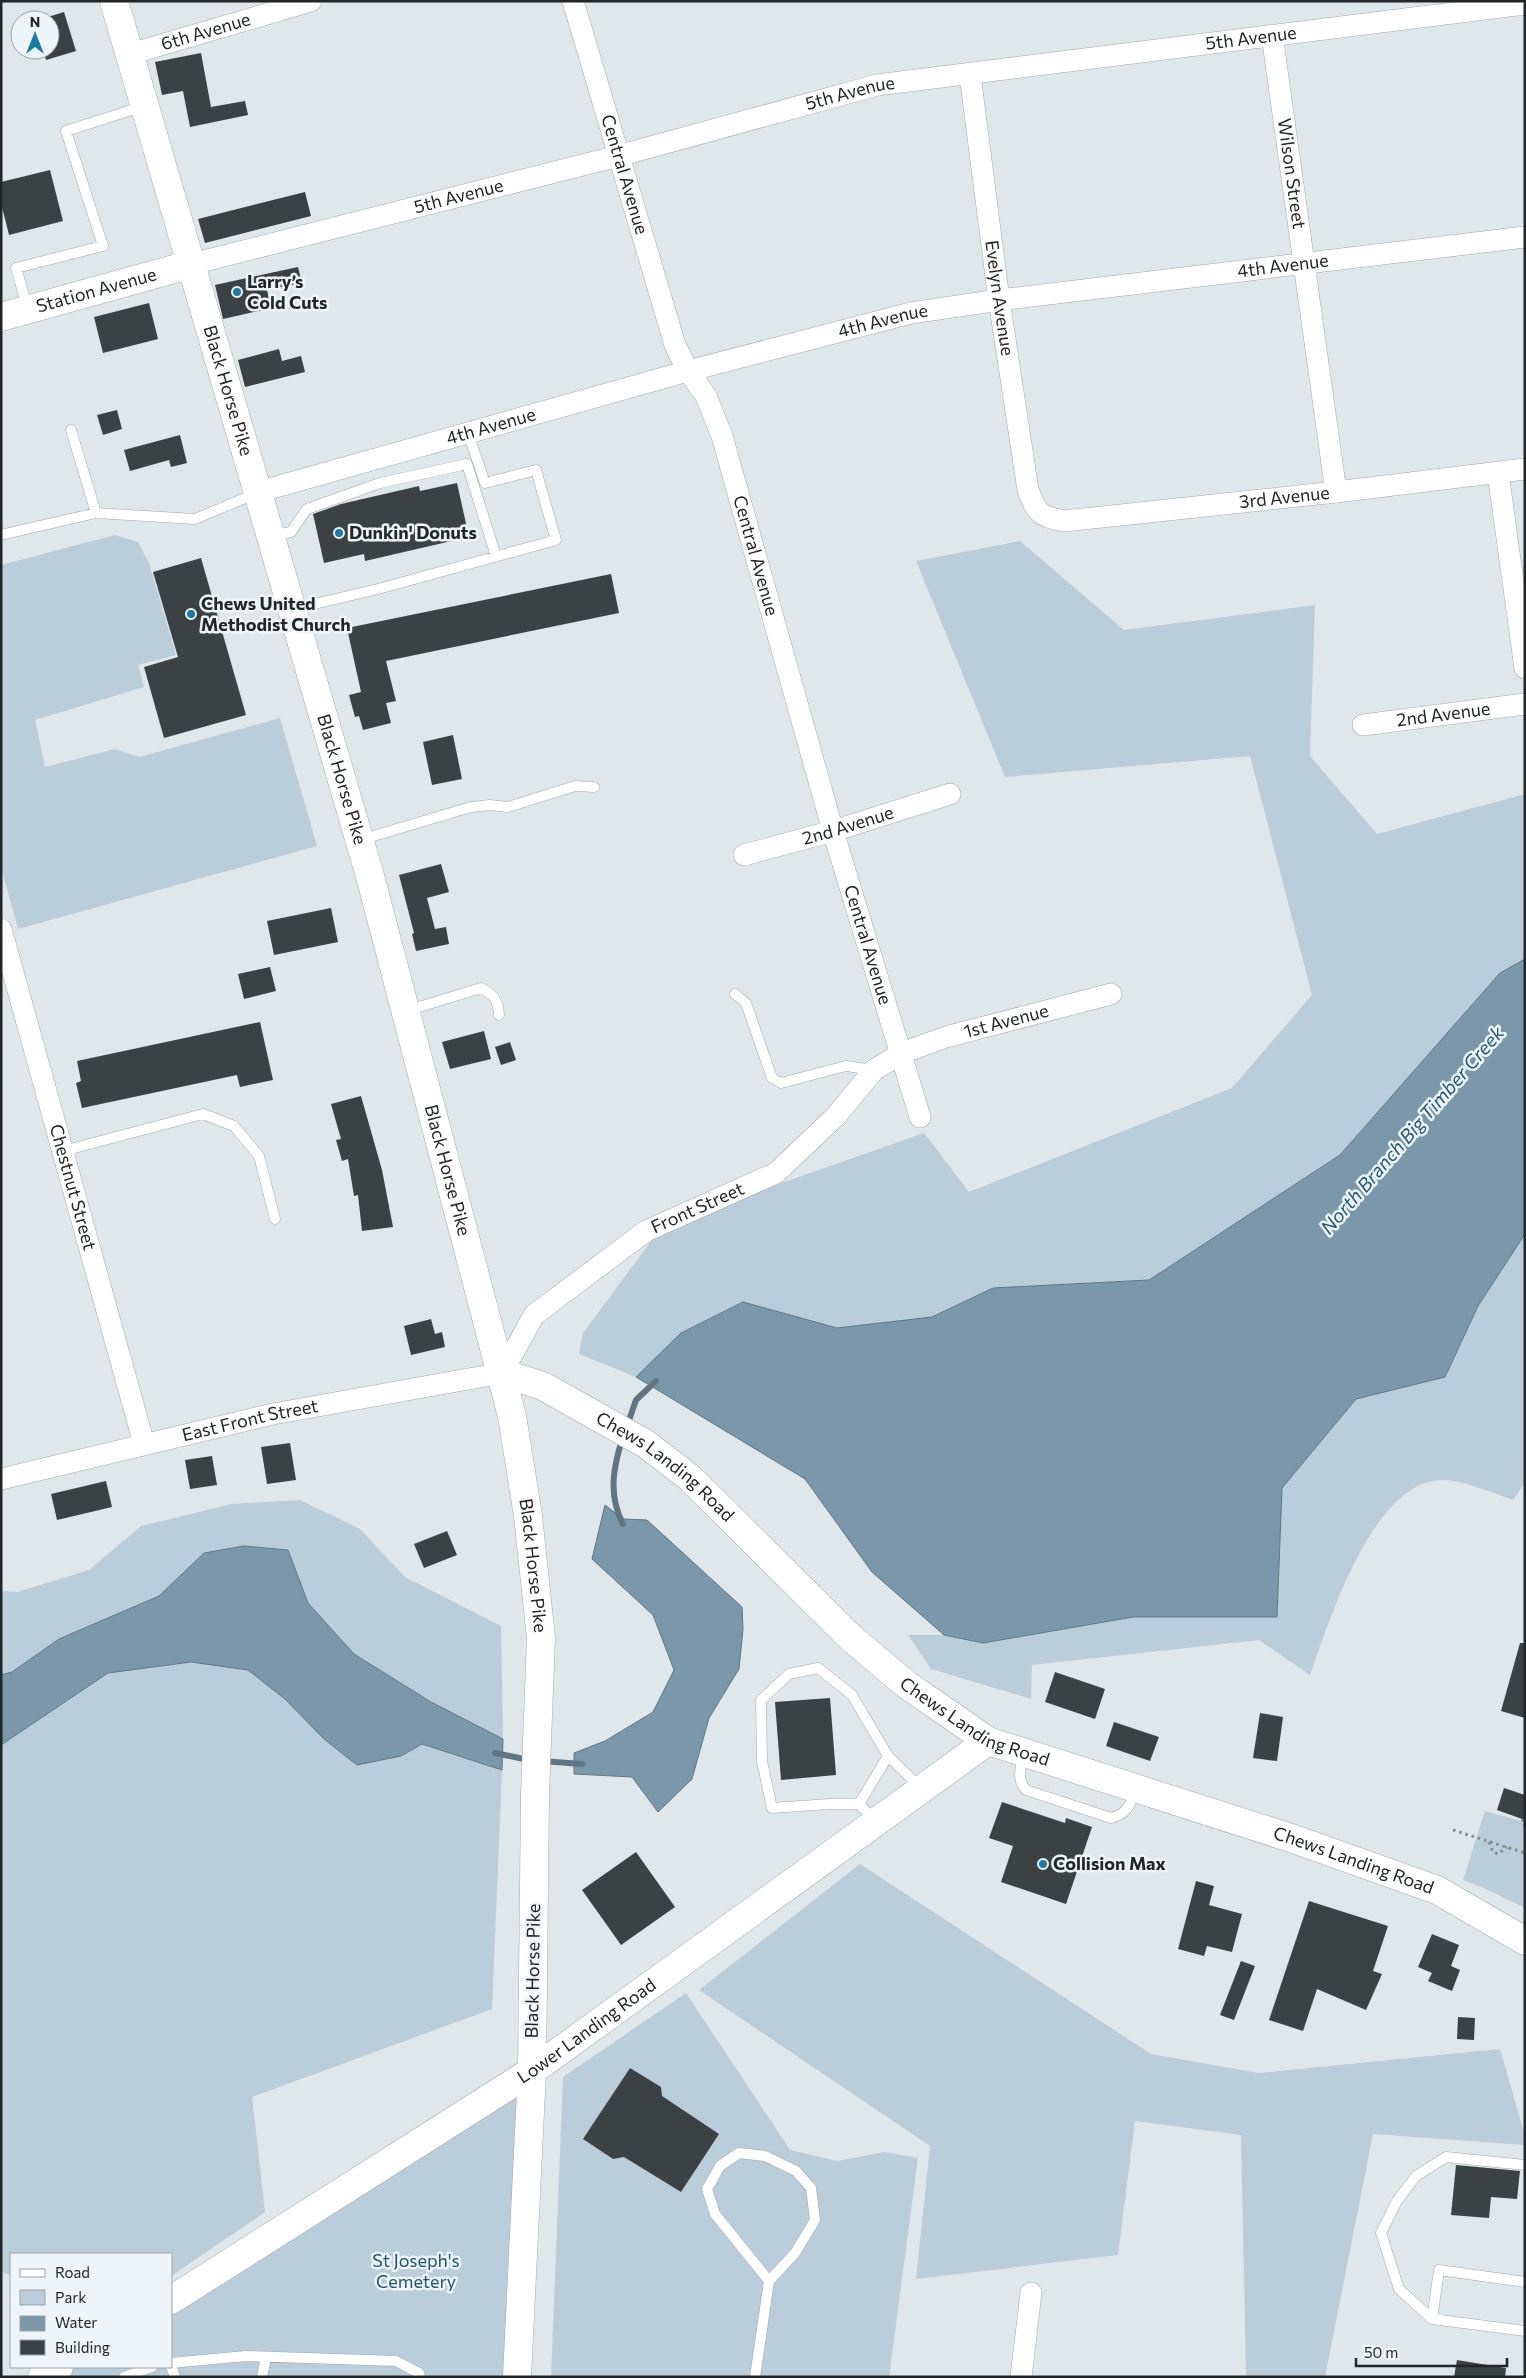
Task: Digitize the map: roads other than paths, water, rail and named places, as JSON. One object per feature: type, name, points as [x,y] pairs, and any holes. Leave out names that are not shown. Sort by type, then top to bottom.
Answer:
[{"type":"main road","name":"Black Horse Pike","points":[[114,1],[359,840],[502,1372],[524,1486],[541,1638],[535,1794],[532,2071],[517,2377]]},
{"type":"main road","name":"Station Avenue","points":[[1,317],[192,264]]},
{"type":"main road","name":"Chews Landing Road","points":[[502,1372],[543,1386],[646,1444],[690,1478],[850,1637],[907,1685],[988,1741],[1137,1787],[1291,1838],[1437,1890],[1525,1941]]},
{"type":"main road","name":"Lower Landing Road","points":[[172,2299],[532,2071],[868,1813],[922,1789],[988,1741]]},
{"type":"main road","points":[[42,2377],[57,2368]]},
{"type":"street","name":"6th Avenue","points":[[130,54],[311,1]]},
{"type":"street","name":"Central Avenue","points":[[573,1],[675,345],[688,371],[706,396],[722,436],[833,831],[920,1117]]},
{"type":"street","name":"5th Avenue","points":[[192,264],[618,156],[877,85],[970,75],[1525,4]]},
{"type":"street","name":"Wilson Street","points":[[1272,35],[1336,492]]},
{"type":"street","name":"Evelyn Avenue","points":[[970,75],[998,300],[1028,490],[1035,509],[1044,517]]},
{"type":"street","name":"4th Avenue","points":[[258,492],[688,371],[911,313],[998,300],[1525,237]]},
{"type":"street","name":"3rd Avenue","points":[[1044,517],[1064,521],[1336,492],[1525,469]]},
{"type":"street","points":[[1498,473],[1525,668]]},
{"type":"street","name":"2nd Avenue","points":[[1363,725],[1525,704]]},
{"type":"street","name":"2nd Avenue","points":[[744,855],[833,831],[950,794]]},
{"type":"street","name":"Chestnut Street","points":[[1,929],[144,1444]]},
{"type":"street","name":"1st Avenue","points":[[902,1053],[946,1037],[1111,994]]},
{"type":"street","name":"Front Street","points":[[502,1372],[534,1315],[646,1230],[776,1173],[836,1116],[874,1070],[902,1053]]},
{"type":"street","name":"East Front Street","points":[[1,1479],[273,1414],[502,1372]]},
{"type":"street","points":[[1021,2377],[1031,2293]]},
{"type":"lane","points":[[28,310],[16,268],[103,246],[66,131],[145,105]]},
{"type":"lane","points":[[71,430],[96,513]]},
{"type":"lane","points":[[468,433],[496,556]]},
{"type":"lane","points":[[271,536],[291,532],[306,509],[380,483],[467,464],[480,484]]},
{"type":"lane","points":[[292,609],[378,589],[556,540],[536,470],[480,484]]},
{"type":"lane","points":[[1,535],[96,513],[195,519],[258,492]]},
{"type":"lane","points":[[359,840],[470,807],[508,808],[575,786],[594,787]]},
{"type":"lane","points":[[405,1011],[481,988],[492,994],[498,1003],[498,1015]]},
{"type":"lane","points":[[735,994],[746,1003],[772,1078],[781,1084],[846,1066],[874,1070]]},
{"type":"lane","points":[[63,1152],[203,1114],[234,1126],[259,1156],[275,1219]]},
{"type":"lane","points":[[888,1756],[868,1813],[830,1804],[772,1808],[762,1761],[761,1700],[789,1674],[818,1668],[852,1695],[888,1756],[922,1789]]},
{"type":"lane","points":[[1024,1752],[1020,1774],[1021,1784],[1026,1790],[1111,1818],[1121,1816],[1128,1810],[1137,1787]]},
{"type":"lane","points":[[756,2377],[769,2281],[795,2253],[815,2220],[812,2188],[796,2171],[765,2156],[738,2153],[720,2166],[707,2189],[716,2214],[769,2281]]},
{"type":"lane","points":[[1525,2165],[1446,2157],[1416,2176],[1396,2202],[1381,2233],[1399,2289],[1432,2319],[1525,2331]]},
{"type":"lane","points":[[1432,2319],[1439,2270],[1525,2282]]},
{"type":"lane","points":[[172,2364],[246,2356],[396,2361],[419,2373],[420,2377]]},
{"type":"lane","points":[[262,2377],[266,2357]]},
{"type":"lane","points":[[124,2377],[149,2368]]},
{"type":"water","points":[[1525,959],[1525,1234],[1478,1306],[1445,1377],[1356,1399],[1282,1488],[1277,1617],[1133,1617],[983,1643],[944,1635],[872,1572],[805,1479],[636,1377],[681,1333],[743,1302],[837,1328],[932,1317],[993,1288],[1149,1280],[1340,1155],[1500,973]]},
{"type":"water","points":[[605,1505],[623,1519],[647,1520],[742,1607],[743,1629],[739,1669],[709,1718],[692,1779],[658,1812],[632,1777],[574,1774],[574,1753],[605,1741],[653,1712],[674,1670],[653,1615],[592,1559]]},
{"type":"water","points":[[244,1546],[288,1550],[308,1603],[354,1654],[431,1702],[503,1739],[502,1770],[422,1744],[401,1756],[357,1765],[324,1739],[285,1699],[248,1670],[191,1662],[108,1673],[1,1745],[1,1675],[12,1672],[59,1639],[159,1596],[204,1553]]},
{"type":"waterway","name":"North Branch Big Timber Creek","points":[[627,1426],[636,1400],[656,1381]]},
{"type":"waterway","name":"North Branch Big Timber Creek","points":[[623,1437],[614,1481],[615,1502],[623,1524]]},
{"type":"waterway","name":"North Branch Big Timber Creek","points":[[495,1753],[529,1760]]},
{"type":"waterway","name":"North Branch Big Timber Creek","points":[[542,1761],[582,1764]]},
{"type":"place","name":"Larry’s Cold Cuts","points":[[237,292]]},
{"type":"place","name":"Dunkin' Donuts","points":[[339,533]]},
{"type":"place","name":"Chews United Methodist Church","points":[[191,614]]},
{"type":"place","name":"Collision Max","points":[[1043,1864]]},
{"type":"park label","name":"St Joseph's Cemetery","points":[[416,2271]]}]
